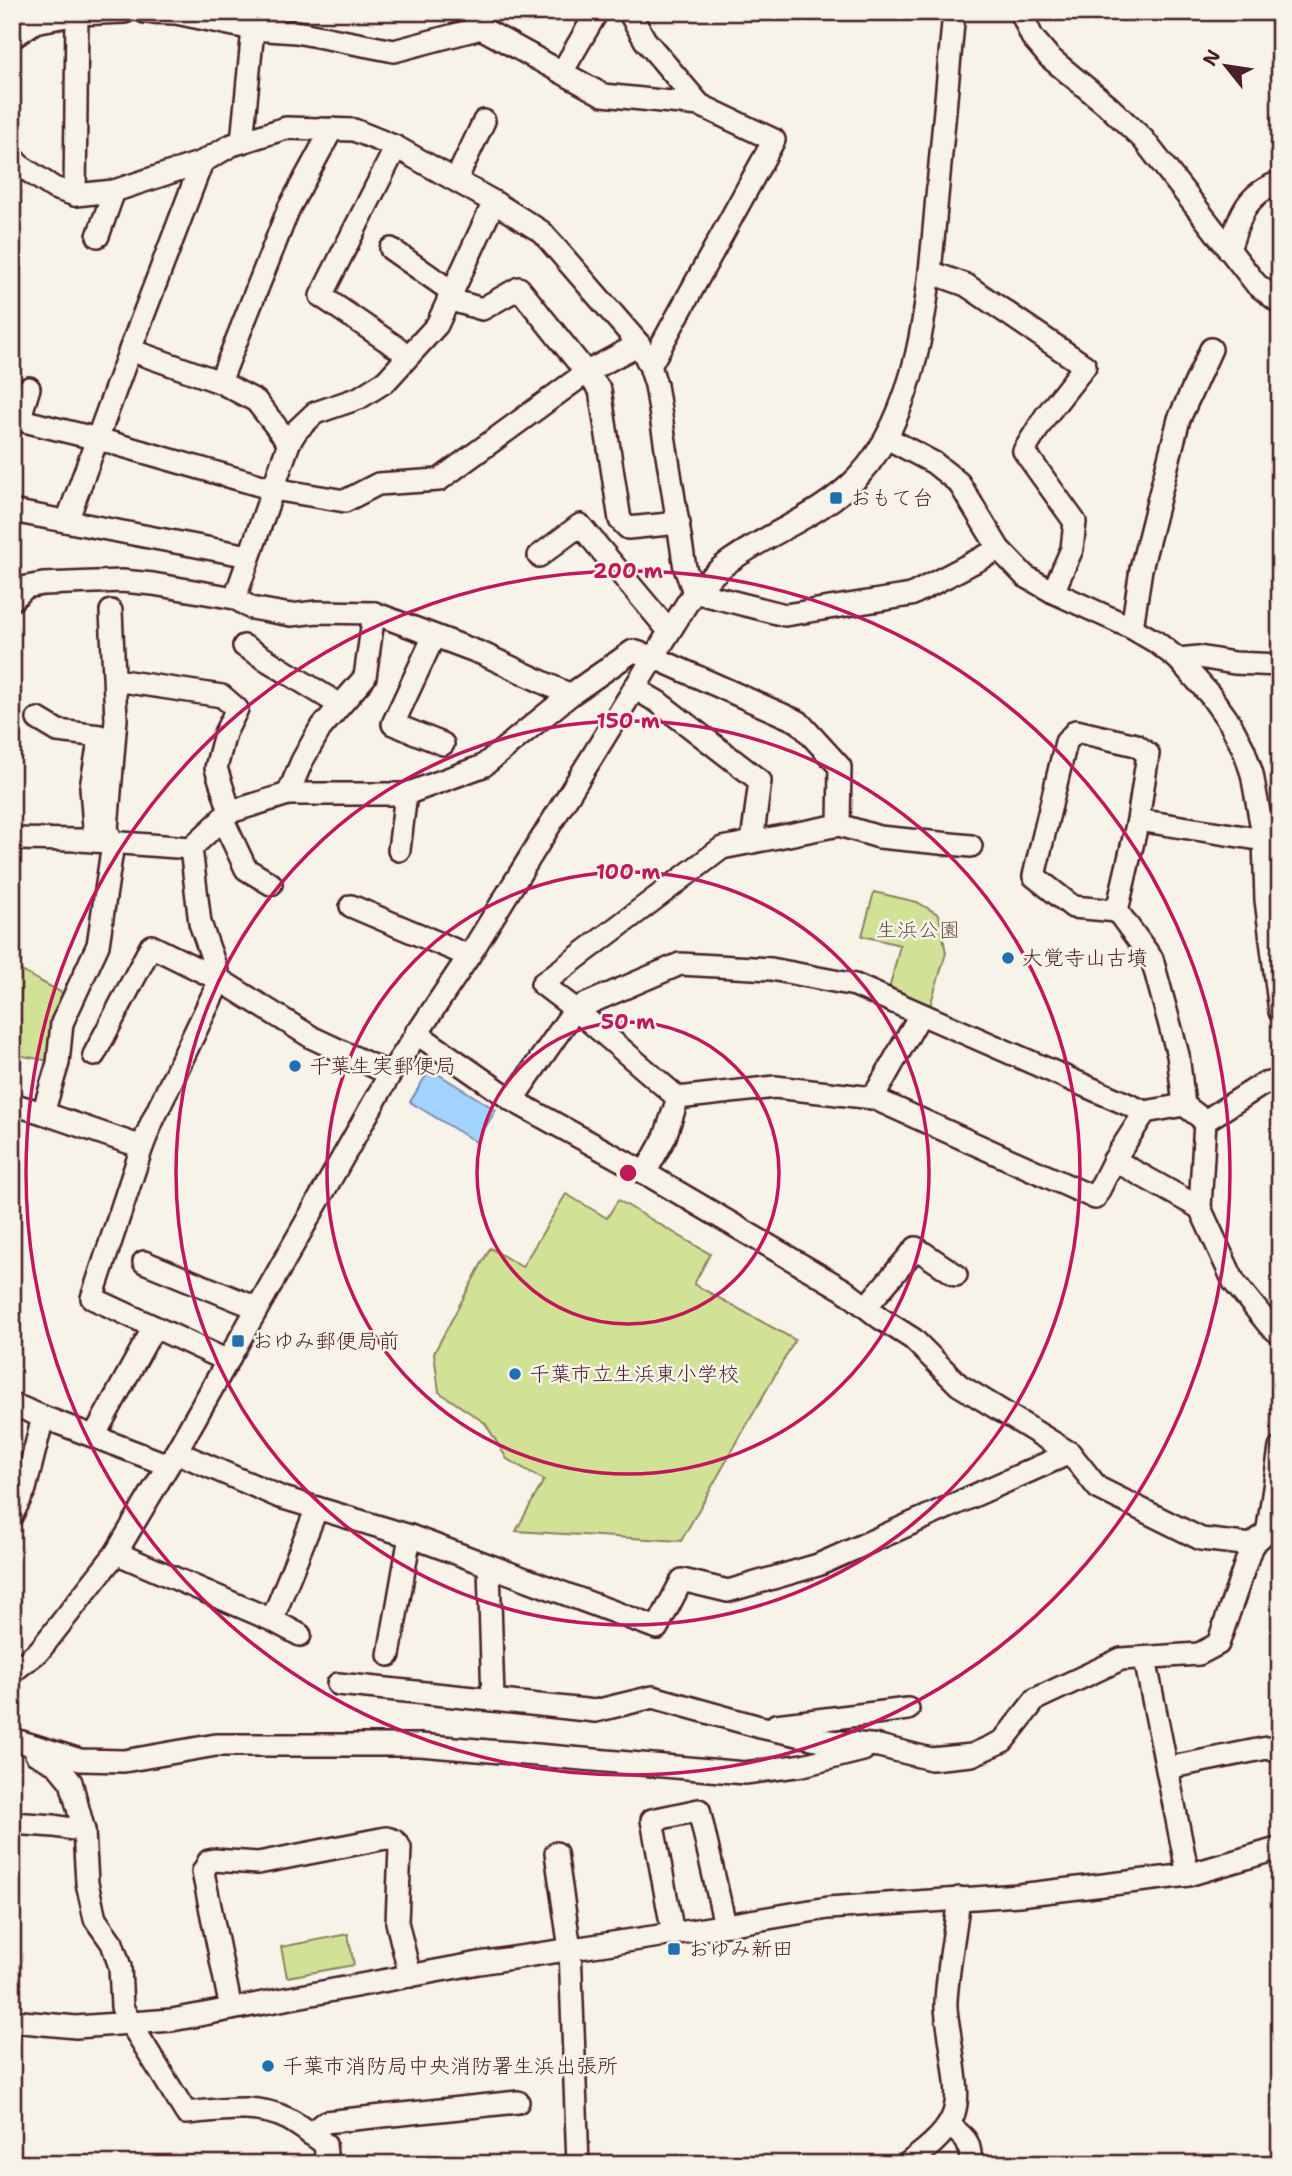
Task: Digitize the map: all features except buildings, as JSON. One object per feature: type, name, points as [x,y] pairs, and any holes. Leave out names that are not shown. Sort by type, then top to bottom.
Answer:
[{"type":"street","points":[[12,38],[35,22],[77,14],[125,12]]},
{"type":"street","points":[[145,12],[176,13],[253,29],[299,22],[394,51],[468,22],[603,95],[700,105],[774,140],[650,366]]},
{"type":"street","points":[[562,72],[597,12]]},
{"type":"street","points":[[629,12],[645,40],[700,105]]},
{"type":"street","points":[[12,1672],[39,1651],[116,1553],[390,1074],[469,956],[694,592],[730,561],[836,498],[859,475],[887,438],[906,390],[919,341],[930,272],[954,12]]},
{"type":"street","points":[[1021,12],[1032,37],[1049,57],[1143,139],[1256,284],[1280,303]]},
{"type":"street","points":[[75,195],[77,14]]},
{"type":"street","points":[[243,142],[253,29]]},
{"type":"street","points":[[456,180],[484,121]]},
{"type":"street","points":[[12,157],[19,165],[54,188],[75,195],[114,191],[202,162],[243,142],[286,128],[354,130],[396,147],[542,232],[639,344],[650,366],[656,385],[685,568],[694,592]]},
{"type":"street","points":[[219,382],[289,208],[332,130]]},
{"type":"street","points":[[396,147],[321,296],[408,355]]},
{"type":"street","points":[[67,521],[202,162]]},
{"type":"street","points":[[1228,250],[1240,216],[1251,198],[1280,182]]},
{"type":"street","points":[[98,236],[114,191]]},
{"type":"street","points":[[235,598],[289,443],[297,430],[315,413],[359,398],[386,380],[437,325],[494,202]]},
{"type":"street","points":[[391,249],[449,295],[482,309],[519,288],[600,390],[620,520],[628,528],[678,523]]},
{"type":"street","points":[[930,272],[967,285],[1085,366],[1045,417],[1024,451],[1075,522],[1072,549],[1053,592]]},
{"type":"street","points":[[29,388],[16,419],[98,439],[273,489],[345,501],[378,484],[439,480],[587,372],[639,344]]},
{"type":"street","points":[[1132,628],[1141,569],[1178,419],[1211,349]]},
{"type":"street","points":[[130,350],[219,382],[256,401],[289,443]]},
{"type":"street","points":[[887,438],[934,463],[959,483],[999,549],[1025,576],[1156,642],[1178,659],[1223,714],[1244,750],[1252,774],[1264,840],[1266,900],[1280,1012]]},
{"type":"street","points":[[12,510],[250,556]]},
{"type":"street","points":[[539,556],[580,525],[669,631]]},
{"type":"street","points":[[694,592],[785,615],[911,594],[999,549]]},
{"type":"street","points":[[12,600],[26,587],[35,585],[122,581],[235,598],[251,608],[291,615],[317,612],[374,613],[482,654],[570,695]]},
{"type":"street","points":[[43,1113],[58,1063],[62,1023],[98,945],[104,842],[116,719],[111,611]]},
{"type":"street","points":[[288,794],[320,729],[361,685],[365,677],[374,613]]},
{"type":"street","points":[[434,636],[393,724],[443,744]]},
{"type":"street","points":[[244,646],[340,705]]},
{"type":"street","points":[[12,839],[191,848],[226,815],[288,794],[406,794],[483,766],[570,695],[633,650],[799,722],[840,767],[839,825]]},
{"type":"street","points":[[1178,659],[1199,657],[1280,666]]},
{"type":"street","points":[[115,680],[222,696],[237,709],[225,733],[216,768],[226,815],[246,869],[271,884]]},
{"type":"street","points":[[634,688],[658,702],[760,781],[752,842]]},
{"type":"street","points":[[38,719],[58,731],[100,736],[91,787],[104,842]]},
{"type":"street","points":[[1117,911],[1138,820],[1148,754],[1136,745],[1076,731],[1066,742],[1034,876],[1073,907],[1117,911],[1152,958],[1178,1055],[1184,1105],[1205,1121]]},
{"type":"street","points":[[399,850],[406,794]]},
{"type":"street","points":[[1138,820],[1264,840]]},
{"type":"street","points":[[971,846],[879,837],[839,825],[722,848],[542,984],[678,1098],[775,1087],[873,1098],[1095,1198],[1114,1160],[1145,1112]]},
{"type":"street","points":[[191,848],[200,923],[220,981],[152,1122],[92,1298],[228,1361]]},
{"type":"street","points":[[351,906],[469,956]]},
{"type":"street","points":[[94,1055],[151,946],[220,981],[313,1038],[390,1074]]},
{"type":"street","points":[[512,1100],[575,1009],[680,964],[771,969],[855,985],[1145,1112],[1184,1105]]},
{"type":"street","points":[[873,1098],[920,1014]]},
{"type":"street","points":[[416,1033],[512,1100],[645,1173],[844,1290],[913,1339],[959,1385],[1070,1453],[1098,1488],[1200,1539],[1252,1545]]},
{"type":"street","points":[[1205,1121],[1263,1084],[1280,1081]]},
{"type":"street","points":[[645,1173],[665,1138],[678,1098]]},
{"type":"street","points":[[12,1104],[142,1147]]},
{"type":"street","points":[[1205,1121],[1200,1208],[1234,1282],[1269,1325],[1280,1334]]},
{"type":"street","points":[[1114,1160],[1200,1208]]},
{"type":"street","points":[[866,1307],[916,1248],[956,1275]]},
{"type":"street","points":[[144,1262],[257,1308]]},
{"type":"street","points":[[94,1436],[154,1327]]},
{"type":"street","points":[[12,1404],[94,1436],[410,1536],[657,1628],[682,1580],[728,1591],[818,1565],[1070,1453]]},
{"type":"street","points":[[12,1515],[25,1489],[43,1417]]},
{"type":"street","points":[[338,1684],[595,1711],[653,1697],[760,1727],[821,1740],[879,1746],[931,1759],[972,1755],[1003,1741],[1036,1699],[1121,1659],[1199,1654],[1219,1644],[1252,1545],[1274,1524],[1280,1448]]},
{"type":"street","points":[[272,1620],[317,1508]]},
{"type":"street","points":[[389,1655],[410,1536]]},
{"type":"street","points":[[116,1553],[272,1620],[300,1635]]},
{"type":"street","points":[[489,1567],[493,1700]]},
{"type":"street","points":[[1145,1659],[1188,1875]]},
{"type":"street","points":[[760,1727],[908,1709]]},
{"type":"street","points":[[12,1740],[80,1760],[124,1761],[216,1745],[420,1745],[745,1773],[803,1765],[879,1746]]},
{"type":"street","points":[[12,1740],[57,1765],[71,1782],[84,1831],[87,1883],[95,1919],[112,1943],[120,1968],[122,2007],[186,2113],[240,2108],[288,2119],[325,2144],[327,2164]]},
{"type":"street","points":[[1167,1768],[1268,1748],[1280,1752]]},
{"type":"street","points":[[673,1934],[652,1820],[699,1810],[725,1925]]},
{"type":"street","points":[[12,1823],[84,1831]]},
{"type":"street","points":[[231,2010],[203,1872],[209,1861],[258,1863],[392,1839],[400,1848],[397,1922],[410,1976]]},
{"type":"street","points":[[12,2021],[76,2026],[172,2020],[410,1976],[828,1908],[1019,1895],[1188,1875],[1280,1848]]},
{"type":"street","points":[[556,1853],[570,1949],[578,2164]]},
{"type":"street","points":[[907,2164],[936,2142],[949,2125],[956,2108],[958,2090],[945,2003],[959,1898]]},
{"type":"street","points":[[310,2134],[325,2122],[518,2102]]},
{"type":"street","points":[[949,2125],[967,2138],[971,2148],[971,2164]]},
{"type":"green space","name":"生浜公園","points":[[874,892],[917,902],[939,915],[946,953],[929,1009],[889,990],[900,945],[862,936]]},
{"type":"green space","points":[[12,966],[70,997],[55,1062],[12,1054]]},
{"type":"green space","points":[[566,1194],[607,1218],[618,1200],[710,1254],[694,1284],[795,1340],[681,1541],[516,1531],[544,1480],[507,1459],[485,1423],[439,1392],[434,1353],[490,1248],[522,1267]]},
{"type":"green space","points":[[348,1934],[354,1965],[287,1977],[281,1947]]},
{"type":"water","points":[[430,1069],[496,1110],[476,1142],[410,1102]]},
{"type":"place","name":"おもて台","points":[[836,498]]},
{"type":"place","name":"大覚寺山古墳","points":[[1008,958]]},
{"type":"place","name":"千葉生実郵便局","points":[[295,1066]]},
{"type":"place","name":"おゆみ郵便局前","points":[[238,1341]]},
{"type":"place","name":"千葉市立生浜東小学校","points":[[515,1374]]},
{"type":"place","name":"おゆみ新田","points":[[674,1949]]},
{"type":"place","name":"千葉市消防局中央消防署生浜出張所","points":[[268,2066]]}]
